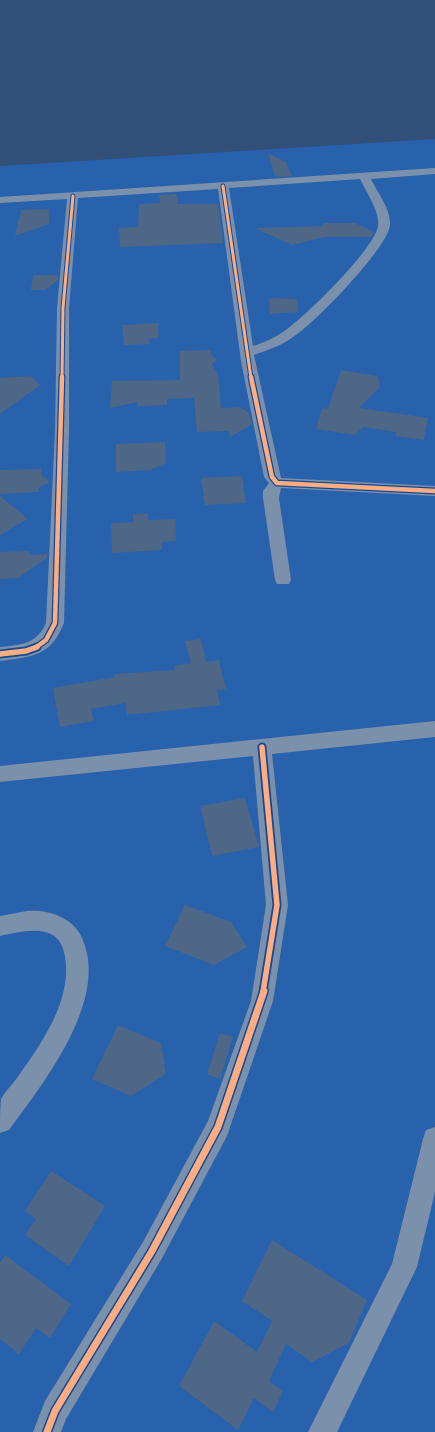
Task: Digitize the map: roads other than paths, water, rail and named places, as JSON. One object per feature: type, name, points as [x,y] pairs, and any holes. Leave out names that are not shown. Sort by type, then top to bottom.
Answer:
[{"type":"street","points":[[0,200],[435,172]]},
{"type":"street","points":[[247,353],[277,342],[294,331],[362,259],[381,235],[384,224],[381,212],[364,176]]},
{"type":"street","points":[[223,186],[247,353],[272,477],[277,483],[435,492]]},
{"type":"street","points":[[0,654],[40,647],[51,636],[55,623],[62,430],[63,308],[73,196]]},
{"type":"street","points":[[277,483],[271,491],[270,498],[283,580]]},
{"type":"street","points":[[0,774],[435,729]]},
{"type":"street","points":[[47,1432],[55,1412],[152,1251],[218,1128],[262,1001],[277,905],[262,747]]},
{"type":"street","points":[[0,926],[40,920],[60,927],[72,939],[78,957],[78,984],[68,1018],[24,1089],[0,1121]]},
{"type":"street","points":[[322,1432],[404,1267],[435,1139]]}]
